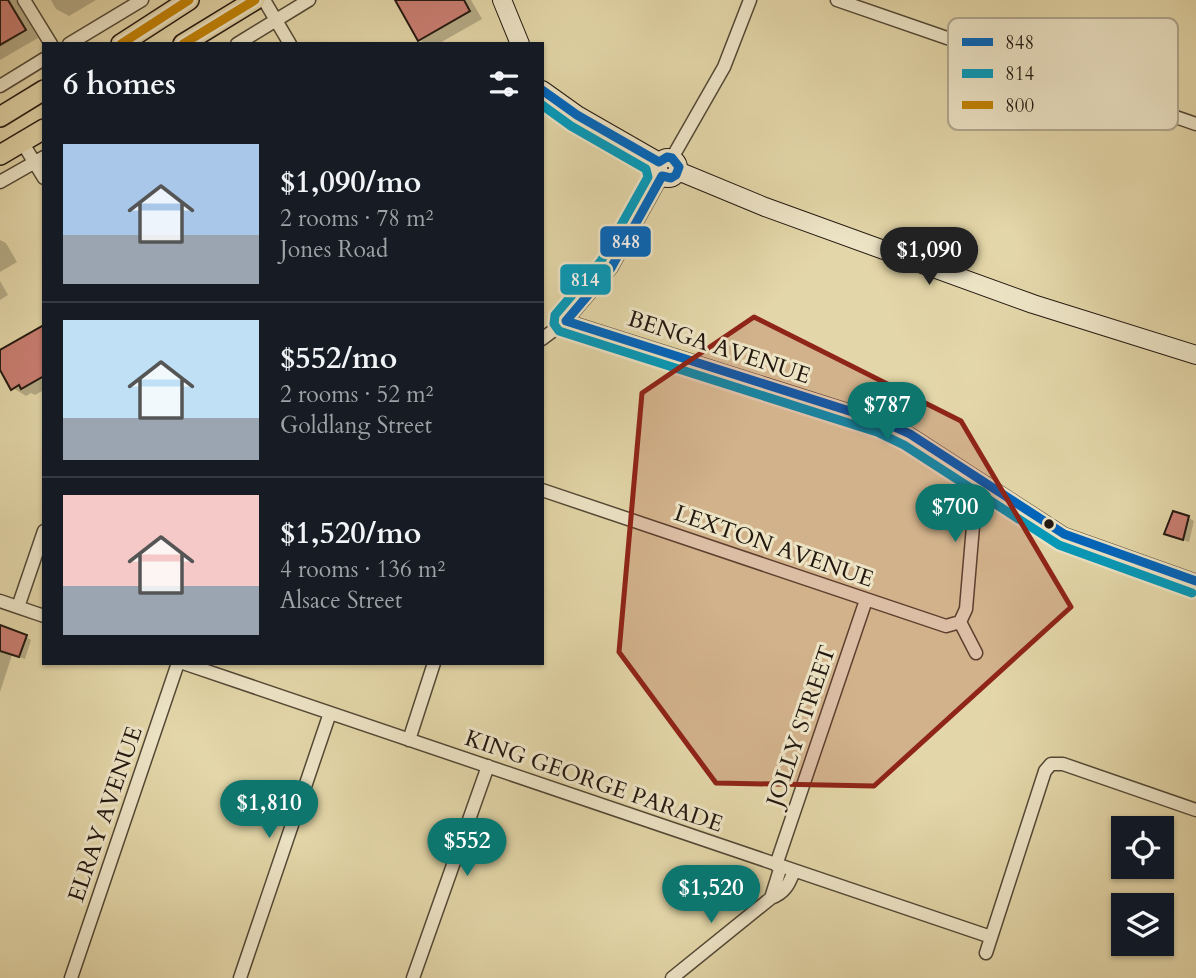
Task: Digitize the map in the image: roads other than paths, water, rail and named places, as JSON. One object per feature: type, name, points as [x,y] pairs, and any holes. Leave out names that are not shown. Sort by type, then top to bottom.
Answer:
[{"type":"highway","points":[[124,42],[189,0]]},
{"type":"highway","points":[[186,42],[255,0]]},
{"type":"highway","points":[[0,117],[42,91]]},
{"type":"highway","points":[[0,155],[42,130]]},
{"type":"main road","points":[[502,0],[519,42]]},
{"type":"main road","points":[[544,91],[577,116],[668,167],[765,207],[1032,304],[1196,355]]},
{"type":"street","points":[[24,0],[50,42]]},
{"type":"street","points":[[72,42],[142,0]]},
{"type":"street","points":[[264,0],[289,42]]},
{"type":"street","points":[[240,42],[309,0]]},
{"type":"street","points":[[544,338],[566,321],[611,268],[724,67],[750,0]]},
{"type":"street","points":[[837,0],[948,38]]},
{"type":"street","points":[[0,86],[42,60]]},
{"type":"street","points":[[1178,118],[1196,124]]},
{"type":"street","points":[[0,182],[39,159],[22,142]]},
{"type":"street","name":"BENGA AVENUE","points":[[566,321],[881,421],[910,434],[1064,534],[1196,581]]},
{"type":"street","points":[[976,653],[960,622],[966,609],[975,502],[986,483]]},
{"type":"street","name":"LEXTON AVENUE","points":[[544,491],[866,600],[946,625],[960,622]]},
{"type":"street","points":[[18,607],[42,537]]},
{"type":"street","name":"JOLLY STREET","points":[[771,898],[866,600]]},
{"type":"street","points":[[0,601],[42,615]]},
{"type":"street","name":"ELRAY AVENUE","points":[[71,978],[180,665]]},
{"type":"street","name":"KING GEORGE PARADE","points":[[187,665],[991,937]]},
{"type":"street","points":[[409,740],[433,665]]},
{"type":"street","points":[[240,978],[330,713]]},
{"type":"street","points":[[986,953],[1045,771],[1051,764],[1063,764],[1196,810]]},
{"type":"street","points":[[414,978],[488,766]]},
{"type":"street","points":[[672,978],[771,898],[779,895],[788,886],[794,871]]}]
